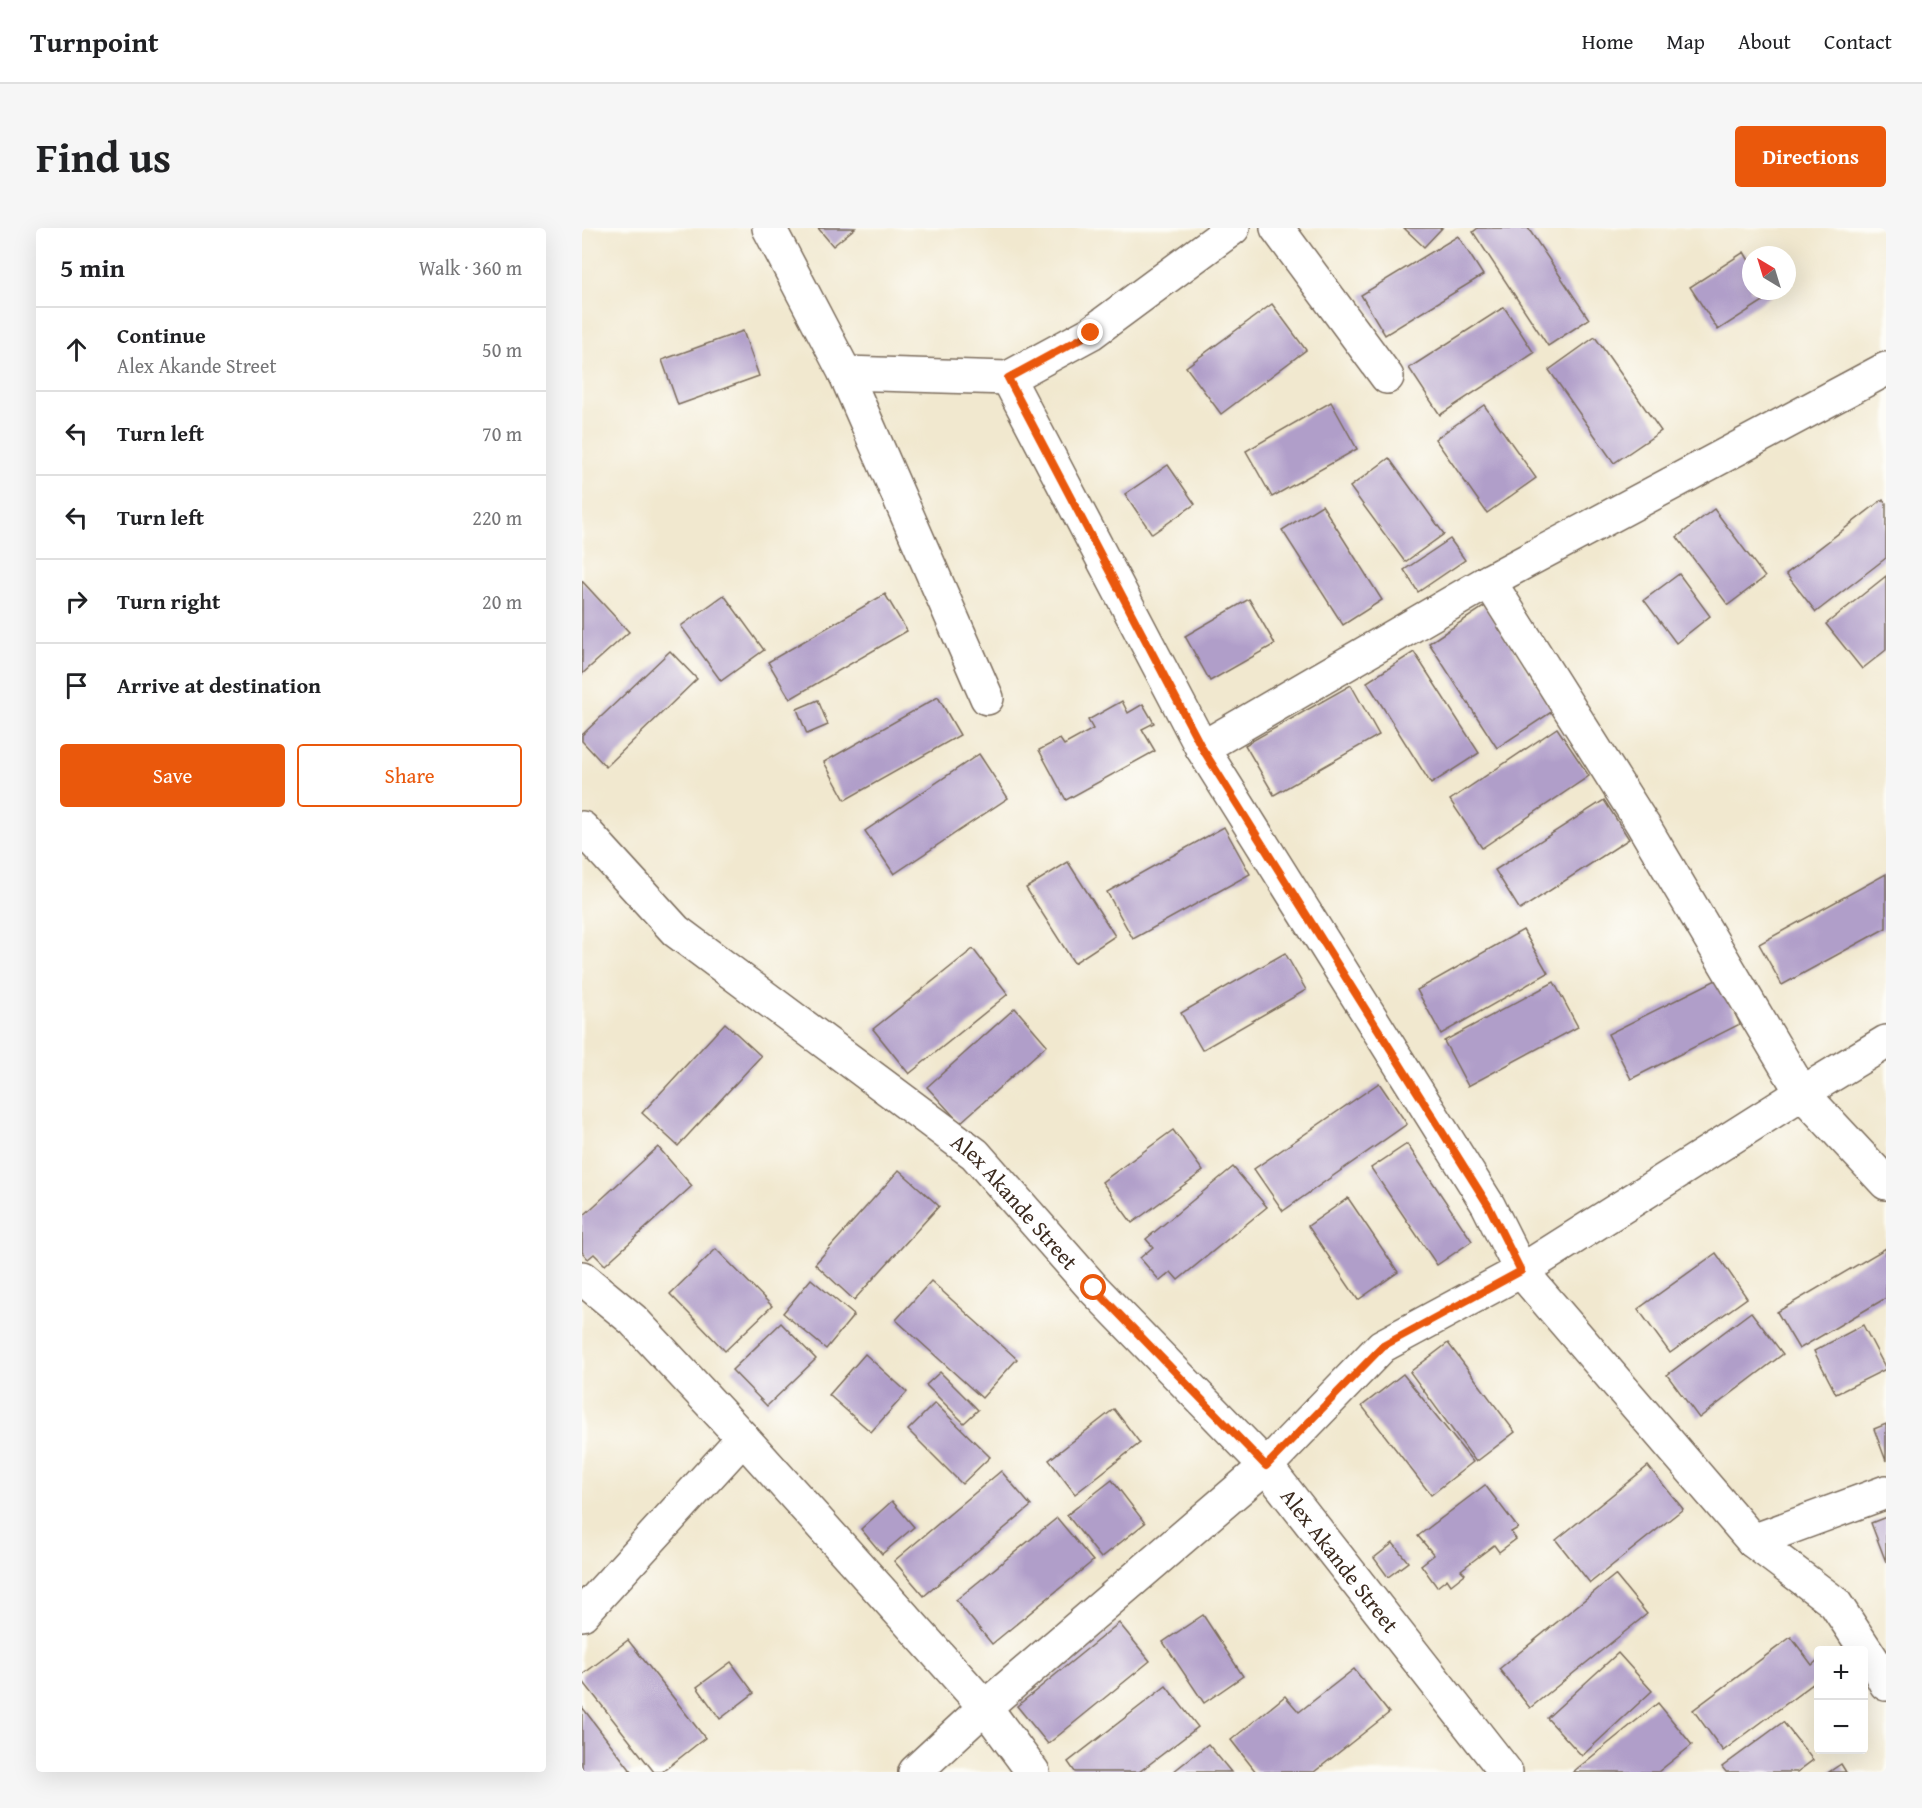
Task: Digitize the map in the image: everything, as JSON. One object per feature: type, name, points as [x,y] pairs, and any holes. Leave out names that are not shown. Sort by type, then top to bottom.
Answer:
[{"type":"street","points":[[769,228],[845,374],[987,698]]},
{"type":"street","points":[[845,374],[1008,378],[1091,333],[1233,228]]},
{"type":"street","points":[[1277,228],[1387,377]]},
{"type":"street","points":[[1202,748],[1489,581],[1886,369]]},
{"type":"street","points":[[1008,378],[1202,748],[1488,1205],[1521,1271],[1753,1541],[1835,1603],[1886,1684]]},
{"type":"street","points":[[1489,581],[1643,825],[1802,1092],[1886,1183]]},
{"type":"street","name":"Alex Akande Street","points":[[582,828],[676,931],[975,1154],[1094,1288],[1266,1466],[1506,1772]]},
{"type":"street","points":[[915,1772],[985,1707],[1266,1466],[1383,1346],[1521,1271],[1802,1092],[1886,1042]]},
{"type":"street","points":[[582,1278],[633,1320],[743,1438],[985,1707],[1033,1772]]},
{"type":"street","points":[[582,1614],[743,1438]]},
{"type":"street","points":[[1753,1541],[1886,1492]]},
{"type":"building","points":[[818,228],[855,228],[833,246]]},
{"type":"building","points":[[1404,228],[1442,228],[1424,247]]},
{"type":"building","points":[[1478,228],[1528,228],[1589,319],[1548,346],[1473,232]]},
{"type":"building","points":[[1458,236],[1483,275],[1385,335],[1361,295]]},
{"type":"building","points":[[1742,253],[1742,300],[1765,300],[1718,330],[1690,287]]},
{"type":"building","points":[[1272,304],[1306,350],[1221,414],[1186,367]]},
{"type":"building","points":[[1504,307],[1534,353],[1440,415],[1409,368]]},
{"type":"building","points":[[743,331],[759,376],[678,405],[662,360]]},
{"type":"building","points":[[1595,337],[1661,431],[1614,463],[1549,370]]},
{"type":"building","points":[[1331,402],[1357,449],[1272,497],[1246,451]]},
{"type":"building","points":[[1484,405],[1536,478],[1487,513],[1435,439]]},
{"type":"building","points":[[1389,458],[1444,534],[1405,562],[1350,487]]},
{"type":"building","points":[[1168,465],[1195,504],[1152,534],[1125,494]]},
{"type":"building","points":[[1883,499],[1886,503],[1886,558],[1816,612],[1786,574]]},
{"type":"building","points":[[1322,505],[1382,600],[1343,625],[1282,530]]},
{"type":"building","points":[[1714,509],[1765,577],[1728,605],[1677,537]]},
{"type":"building","points":[[1450,539],[1465,560],[1418,592],[1404,570]]},
{"type":"building","points":[[1679,574],[1710,616],[1676,643],[1644,600]]},
{"type":"building","points":[[1886,576],[1886,650],[1862,669],[1826,624]]},
{"type":"building","points":[[582,581],[629,632],[582,674]]},
{"type":"building","points":[[885,594],[907,631],[790,699],[768,662]]},
{"type":"building","points":[[724,595],[764,650],[721,681],[681,626]]},
{"type":"building","points":[[1249,599],[1275,644],[1210,681],[1185,636]]},
{"type":"building","points":[[1485,606],[1553,711],[1497,748],[1429,643]]},
{"type":"building","points":[[670,651],[697,679],[606,767],[582,741],[582,735]]},
{"type":"building","points":[[1414,652],[1479,753],[1431,784],[1367,682]]},
{"type":"building","points":[[1351,685],[1379,735],[1274,795],[1245,745]]},
{"type":"building","points":[[938,697],[960,735],[845,800],[824,762]]},
{"type":"building","points":[[818,700],[828,725],[807,734],[797,709]]},
{"type":"building","points":[[1122,701],[1128,713],[1143,704],[1154,723],[1142,729],[1155,751],[1066,800],[1039,750],[1060,739],[1064,745],[1093,729],[1088,720]]},
{"type":"building","points":[[1557,728],[1589,776],[1482,848],[1450,800]]},
{"type":"building","points":[[979,754],[1008,798],[894,874],[865,831]]},
{"type":"building","points":[[1604,800],[1629,839],[1520,910],[1495,870]]},
{"type":"building","points":[[1224,827],[1250,874],[1133,939],[1107,892]]},
{"type":"building","points":[[1068,862],[1115,936],[1074,963],[1026,888]]},
{"type":"building","points":[[1886,874],[1886,928],[1782,985],[1759,944]]},
{"type":"building","points":[[1523,930],[1548,973],[1441,1034],[1417,990]]},
{"type":"building","points":[[973,949],[1008,994],[909,1074],[873,1029]]},
{"type":"building","points":[[1285,953],[1306,990],[1202,1050],[1181,1013]]},
{"type":"building","points":[[1718,979],[1740,1024],[1631,1079],[1608,1034]]},
{"type":"building","points":[[1554,982],[1578,1027],[1468,1086],[1444,1041]]},
{"type":"building","points":[[1015,1008],[1047,1045],[960,1123],[927,1087]]},
{"type":"building","points":[[725,1023],[761,1056],[678,1146],[642,1113]]},
{"type":"building","points":[[1379,1083],[1407,1124],[1283,1211],[1254,1169]]},
{"type":"building","points":[[1173,1130],[1203,1171],[1132,1223],[1102,1182]]},
{"type":"building","points":[[1407,1144],[1472,1241],[1437,1265],[1371,1168]]},
{"type":"building","points":[[658,1147],[692,1186],[605,1265],[594,1254],[588,1259],[582,1252],[582,1217]]},
{"type":"building","points":[[1233,1167],[1267,1207],[1178,1280],[1171,1272],[1160,1281],[1140,1258],[1153,1247],[1146,1239]]},
{"type":"building","points":[[899,1170],[939,1206],[854,1300],[815,1264]]},
{"type":"building","points":[[1348,1198],[1398,1272],[1358,1300],[1308,1226]]},
{"type":"building","points":[[1886,1248],[1886,1298],[1799,1349],[1777,1312]]},
{"type":"building","points":[[716,1249],[772,1306],[725,1351],[670,1294]]},
{"type":"building","points":[[1716,1253],[1747,1298],[1670,1353],[1638,1309]]},
{"type":"building","points":[[811,1279],[854,1315],[826,1349],[783,1313]]},
{"type":"building","points":[[931,1281],[1017,1359],[982,1398],[896,1320]]},
{"type":"building","points":[[1751,1312],[1783,1354],[1699,1418],[1667,1375]]},
{"type":"building","points":[[781,1323],[816,1359],[767,1406],[732,1370]]},
{"type":"building","points":[[1863,1325],[1886,1369],[1836,1394],[1814,1351]]},
{"type":"building","points":[[1448,1343],[1515,1432],[1476,1462],[1410,1372]]},
{"type":"building","points":[[865,1354],[907,1392],[871,1432],[829,1395]]},
{"type":"building","points":[[940,1372],[978,1410],[964,1423],[926,1385]]},
{"type":"building","points":[[1403,1374],[1473,1462],[1431,1495],[1362,1406]]},
{"type":"building","points":[[935,1403],[990,1457],[962,1484],[908,1430]]},
{"type":"building","points":[[1114,1409],[1140,1443],[1075,1494],[1049,1460]]},
{"type":"building","points":[[1886,1424],[1886,1461],[1874,1429]]},
{"type":"building","points":[[1648,1466],[1683,1509],[1590,1583],[1556,1540]]},
{"type":"building","points":[[1001,1471],[1031,1506],[924,1596],[894,1561]]},
{"type":"building","points":[[1112,1480],[1145,1523],[1101,1558],[1067,1515]]},
{"type":"building","points":[[1485,1485],[1518,1528],[1511,1532],[1516,1539],[1499,1552],[1494,1545],[1461,1570],[1465,1574],[1451,1585],[1447,1579],[1437,1587],[1421,1565],[1434,1555],[1418,1536]]},
{"type":"building","points":[[892,1501],[914,1527],[882,1554],[861,1529]]},
{"type":"building","points":[[1886,1517],[1886,1562],[1871,1523]]},
{"type":"building","points":[[1057,1518],[1093,1561],[992,1644],[956,1600]]},
{"type":"building","points":[[1393,1543],[1408,1562],[1388,1577],[1374,1558]]},
{"type":"building","points":[[1615,1575],[1647,1614],[1530,1708],[1499,1669]]},
{"type":"building","points":[[1203,1615],[1243,1676],[1204,1703],[1163,1642]]},
{"type":"building","points":[[1119,1623],[1150,1661],[1048,1744],[1017,1706]]},
{"type":"building","points":[[1791,1637],[1812,1665],[1814,1663],[1814,1683],[1723,1751],[1693,1710]]},
{"type":"building","points":[[628,1640],[705,1738],[662,1772],[654,1772],[582,1680],[582,1675]]},
{"type":"building","points":[[1618,1653],[1652,1691],[1582,1756],[1547,1718]]},
{"type":"building","points":[[731,1662],[754,1693],[720,1719],[697,1687]]},
{"type":"building","points":[[1354,1669],[1389,1713],[1314,1772],[1256,1772],[1231,1740],[1285,1696],[1299,1712]]},
{"type":"building","points":[[1166,1686],[1198,1727],[1139,1772],[1075,1772],[1068,1762]]},
{"type":"building","points":[[1658,1703],[1692,1745],[1658,1772],[1573,1772]]},
{"type":"building","points":[[582,1707],[632,1772],[582,1772]]},
{"type":"building","points":[[1783,1722],[1813,1760],[1797,1772],[1726,1772],[1722,1767]]},
{"type":"building","points":[[1208,1744],[1231,1772],[1173,1772]]},
{"type":"building","points":[[1841,1764],[1846,1772],[1829,1772]]},
{"type":"route","points":[[1091,333],[1008,378],[1202,748],[1488,1205],[1521,1271],[1383,1346],[1266,1466],[1094,1288]]}]
